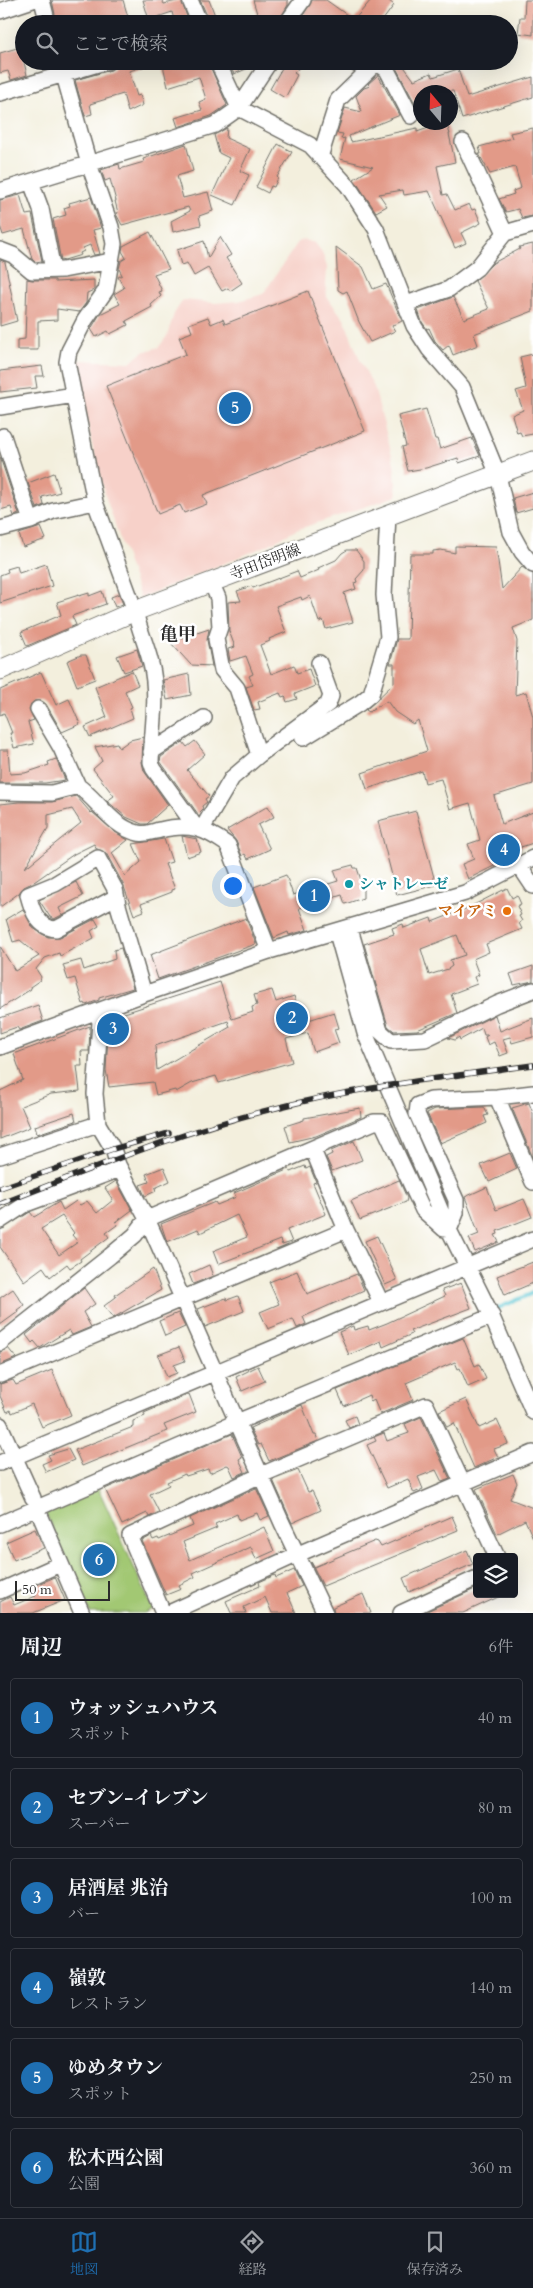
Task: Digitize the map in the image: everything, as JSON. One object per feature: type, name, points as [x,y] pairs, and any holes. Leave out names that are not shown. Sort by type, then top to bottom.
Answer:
[{"type":"main road","name":"寺田岱明線","points":[[0,670],[135,611],[533,461]]},
{"type":"street","points":[[0,11],[33,0]]},
{"type":"street","points":[[42,0],[46,15]]},
{"type":"street","points":[[190,0],[196,15]]},
{"type":"street","points":[[292,15],[303,0]]},
{"type":"street","points":[[0,93],[57,70]]},
{"type":"street","points":[[63,70],[89,164],[111,227],[114,244],[106,290],[85,320],[69,351],[67,362],[95,502],[135,611],[153,673],[155,720],[152,752],[153,768],[198,828],[228,845],[269,951]]},
{"type":"street","points":[[221,70],[239,108],[310,145],[348,186],[376,229],[414,326],[429,349],[462,387],[498,475],[511,532],[522,552],[533,566]]},
{"type":"street","points":[[0,191],[215,126],[239,108],[264,70]]},
{"type":"street","points":[[320,157],[338,100],[369,70]]},
{"type":"street","points":[[387,70],[411,116]]},
{"type":"street","points":[[463,142],[505,233]]},
{"type":"street","points":[[32,182],[41,210],[53,270]]},
{"type":"street","points":[[406,304],[449,289],[477,268],[505,233],[533,225]]},
{"type":"street","points":[[0,250],[13,255],[32,271],[53,270],[110,261]]},
{"type":"street","points":[[0,407],[74,395]]},
{"type":"street","points":[[4,436],[31,521]]},
{"type":"street","points":[[0,529],[31,521],[53,511],[95,502]]},
{"type":"street","points":[[303,738],[372,694],[388,637],[384,595],[388,515]]},
{"type":"street","points":[[211,582],[218,598],[220,627],[216,639],[222,670],[237,688],[259,755]]},
{"type":"street","points":[[198,828],[232,778],[259,755],[328,704],[331,696],[318,663]]},
{"type":"street","points":[[38,709],[61,748],[78,786],[118,824],[138,834],[169,828],[198,828]]},
{"type":"street","points":[[152,752],[204,718]]},
{"type":"street","points":[[0,792],[52,793],[78,786]]},
{"type":"street","points":[[116,897],[56,929],[41,924],[31,906],[28,895],[56,884],[98,858],[115,890],[144,994]]},
{"type":"street","points":[[0,1046],[269,951],[343,931],[465,893],[533,858]]},
{"type":"street","points":[[519,865],[533,886]]},
{"type":"street","points":[[343,931],[380,1032],[391,1041],[426,1038],[496,1004],[533,990]]},
{"type":"street","points":[[343,931],[366,1033],[449,1230],[490,1313],[533,1412]]},
{"type":"street","points":[[96,1012],[100,1022],[95,1094],[98,1124],[113,1149],[120,1169],[147,1219],[184,1298],[296,1555],[325,1613]]},
{"type":"street","points":[[449,1230],[456,1213],[456,1200],[417,1114],[418,1105],[431,1100],[497,1098],[533,1093]]},
{"type":"street","points":[[497,1098],[533,1182]]},
{"type":"street","points":[[0,1343],[135,1235],[147,1219],[313,1150],[374,1122],[382,1122],[423,1210],[444,1229],[449,1230]]},
{"type":"street","points":[[0,1156],[98,1124]]},
{"type":"street","points":[[313,1150],[346,1230],[381,1302]]},
{"type":"street","points":[[0,1221],[26,1204],[120,1169]]},
{"type":"street","points":[[0,1374],[346,1230]]},
{"type":"street","points":[[7,1460],[533,1239]]},
{"type":"street","points":[[0,1524],[35,1503],[235,1416],[490,1313]]},
{"type":"street","points":[[163,1613],[130,1536],[261,1475],[426,1405],[495,1553]]},
{"type":"street","points":[[0,1425],[7,1460],[35,1503],[82,1613]]},
{"type":"street","points":[[169,1613],[296,1555],[533,1453]]},
{"type":"street","points":[[0,1591],[60,1564]]},
{"type":"street","points":[[401,1613],[473,1580]]},
{"type":"shaded area","points":[[304,240],[315,243],[322,252],[327,267],[327,297],[344,319],[360,360],[374,387],[394,463],[397,496],[296,530],[266,546],[140,598],[106,498],[92,444],[75,360],[130,362],[143,352],[159,347],[167,336],[174,314],[183,300],[215,303],[239,301],[263,294],[298,242]]},
{"type":"green space","points":[[98,1488],[153,1609],[144,1613],[90,1613],[45,1512]]},
{"type":"building","points":[[52,0],[123,0],[127,15],[55,15]]},
{"type":"building","points":[[143,0],[162,0],[164,4],[181,0],[186,15],[173,15],[172,12],[163,15],[148,15]]},
{"type":"building","points":[[200,0],[209,0],[215,15],[207,15]]},
{"type":"building","points":[[253,0],[288,0],[288,5],[282,15],[257,15]]},
{"type":"building","points":[[312,0],[326,0],[347,15],[303,15]]},
{"type":"building","points":[[371,0],[388,0],[394,5],[387,15],[358,15]]},
{"type":"building","points":[[525,0],[533,0],[533,35],[518,33],[520,17],[524,17]]},
{"type":"building","points":[[15,49],[15,70],[26,70],[27,75],[11,80],[8,71],[0,73],[0,53]]},
{"type":"building","points":[[111,70],[132,70],[129,71],[137,96],[140,95],[143,105],[128,112],[123,94],[90,104],[92,114],[85,116],[75,80]]},
{"type":"building","points":[[164,70],[212,70],[227,105],[211,116],[178,127],[175,118],[202,110],[199,102],[206,99],[199,77],[168,87]]},
{"type":"building","points":[[232,70],[244,70],[234,74]]},
{"type":"building","points":[[281,70],[297,70],[294,73],[297,75],[285,98],[270,89]]},
{"type":"building","points":[[397,70],[406,70],[414,80],[431,73],[433,77],[458,70],[467,97],[533,77],[533,97],[462,119],[458,107],[458,85],[413,85],[413,100]]},
{"type":"building","points":[[378,75],[400,115],[349,136],[351,142],[413,129],[417,130],[417,132],[423,130],[449,130],[455,162],[437,166],[443,195],[447,194],[455,210],[469,204],[472,210],[475,209],[481,223],[461,233],[466,243],[455,248],[429,191],[404,195],[403,190],[379,194],[387,206],[376,212],[354,179],[373,167],[340,159],[345,138],[341,139],[343,134],[337,133],[345,108],[362,112],[356,96],[364,88],[370,86],[368,84]]},
{"type":"building","points":[[227,128],[226,138],[250,149],[240,171],[249,175],[235,205],[212,195],[229,158],[219,153],[214,135]]},
{"type":"building","points":[[533,128],[533,216],[522,218],[518,209],[506,212],[499,199],[514,194],[513,191],[521,188],[515,167],[490,174],[479,154],[481,154],[479,147],[512,138],[510,133]]},
{"type":"building","points":[[186,144],[193,171],[177,176],[183,198],[208,192],[213,211],[199,216],[201,225],[173,232],[171,221],[190,211],[188,207],[122,225],[116,214],[118,213],[116,201],[110,179],[105,181],[101,170],[119,164],[120,169],[144,162],[143,159]]},
{"type":"building","points":[[278,144],[292,152],[277,177],[274,187],[271,186],[268,193],[256,187]]},
{"type":"building","points":[[20,195],[26,215],[32,214],[42,261],[35,262],[32,259],[24,229],[3,235],[0,226],[0,200]]},
{"type":"building","points":[[91,197],[101,228],[93,230],[100,254],[94,255],[90,245],[83,248],[84,251],[80,253],[81,255],[61,261],[53,219],[66,215],[64,208],[70,206],[69,203]]},
{"type":"building","points":[[150,232],[169,269],[154,274],[162,291],[159,292],[161,296],[151,305],[152,307],[126,321],[128,325],[110,334],[108,331],[96,337],[91,329],[100,314],[120,304],[114,294],[124,288],[118,277],[122,275],[119,269],[121,261],[126,258],[122,251],[123,246]]},
{"type":"building","points":[[220,237],[231,255],[226,258],[242,283],[230,291],[228,288],[222,291],[208,268],[194,276],[187,263],[181,265],[177,250],[204,241],[208,258]]},
{"type":"building","points":[[533,244],[533,311],[474,334],[478,345],[453,355],[449,345],[443,350],[435,341],[429,328],[427,329],[422,322],[418,310],[453,297],[464,319],[489,309],[475,281],[493,263],[520,249],[519,247]]},
{"type":"building","points":[[336,247],[363,267],[373,289],[386,284],[402,321],[392,326],[395,331],[370,342],[359,322],[347,291],[343,293],[338,290]]},
{"type":"building","points":[[0,260],[5,262],[17,321],[0,326]]},
{"type":"building","points":[[27,279],[55,280],[55,282],[94,280],[94,290],[87,293],[86,303],[79,312],[57,309],[57,320],[38,321],[38,350],[17,350],[17,340],[25,339]]},
{"type":"building","points":[[308,291],[365,431],[203,495],[207,504],[184,513],[180,505],[158,514],[106,386],[186,354],[179,337],[192,332],[189,324],[208,317],[211,324],[223,319],[225,324]]},
{"type":"building","points":[[533,354],[533,434],[522,436],[520,432],[517,433],[512,415],[523,410],[516,391],[526,388],[520,357]]},
{"type":"building","points":[[42,366],[44,376],[35,376],[37,388],[0,392],[0,371]]},
{"type":"building","points":[[426,409],[440,449],[472,438],[480,456],[459,463],[458,458],[426,468],[408,471],[402,447],[406,446],[398,416]]},
{"type":"building","points":[[0,457],[19,514],[14,516],[11,507],[0,510]]},
{"type":"building","points":[[54,473],[60,492],[42,497],[44,505],[37,508],[28,483]]},
{"type":"building","points":[[533,492],[533,508],[516,513],[513,498]]},
{"type":"building","points":[[41,527],[46,539],[23,547],[19,534]]},
{"type":"building","points":[[455,546],[496,547],[502,589],[522,567],[533,574],[533,620],[513,628],[517,641],[515,695],[526,692],[533,717],[533,784],[494,796],[502,824],[533,812],[533,843],[509,851],[512,857],[468,879],[462,864],[474,859],[468,844],[480,840],[470,803],[450,809],[441,779],[425,783],[422,771],[367,789],[362,773],[427,751],[418,720],[413,724],[395,712],[387,701],[369,712],[366,710],[394,683],[394,664],[390,664],[397,639],[408,639],[410,554],[433,554],[433,551],[441,550],[455,553]]},
{"type":"building","points":[[347,550],[356,550],[364,561],[364,570],[356,579],[357,582],[354,583],[356,589],[344,593],[353,622],[326,629],[323,620],[319,622],[310,596],[302,600],[301,597],[276,606],[286,632],[260,645],[271,674],[294,665],[297,673],[309,669],[315,686],[295,694],[297,699],[287,702],[285,696],[282,697],[280,693],[258,702],[260,709],[254,710],[246,687],[253,685],[249,676],[253,674],[246,656],[230,661],[228,649],[235,647],[229,631],[228,602],[241,601],[237,591],[252,586],[253,588],[297,571],[300,578],[319,570],[318,568],[336,560]]},
{"type":"building","points":[[46,564],[52,586],[0,603],[0,575],[8,572],[7,569],[17,566],[19,573]]},
{"type":"building","points":[[102,591],[106,604],[72,616],[76,625],[27,646],[21,632],[61,615],[57,602],[89,593],[89,596]]},
{"type":"building","points":[[119,594],[123,604],[115,607],[111,597]]},
{"type":"building","points":[[209,629],[207,640],[212,666],[191,665],[170,642]]},
{"type":"building","points":[[137,649],[142,666],[124,672],[117,656]]},
{"type":"building","points":[[81,655],[86,655],[95,679],[77,686],[67,661]]},
{"type":"building","points":[[132,671],[138,685],[125,691],[132,707],[130,708],[133,718],[90,737],[85,727],[107,717],[95,687]]},
{"type":"building","points":[[41,672],[56,705],[69,699],[80,724],[62,732],[46,704],[42,701],[34,701],[29,709],[34,720],[28,722],[34,744],[14,748],[10,733],[12,733],[4,713],[0,715],[0,690]]},
{"type":"building","points":[[189,674],[191,695],[167,700],[163,680]]},
{"type":"building","points":[[143,737],[142,762],[144,771],[168,805],[147,824],[142,824],[126,817],[107,801],[114,796],[93,769],[102,761],[95,747],[117,743],[119,748],[130,740]]},
{"type":"building","points":[[195,741],[205,754],[187,770],[209,796],[205,799],[207,802],[202,806],[203,809],[198,814],[160,761],[161,757],[183,742],[187,747]]},
{"type":"building","points":[[0,750],[8,750],[10,774],[25,773],[49,765],[48,762],[56,759],[65,780],[45,783],[0,783]]},
{"type":"building","points":[[76,796],[91,813],[128,840],[112,853],[125,876],[141,862],[133,844],[164,839],[172,862],[165,864],[175,889],[172,892],[141,904],[144,911],[134,915],[123,884],[106,853],[97,849],[94,844],[74,854],[24,887],[0,907],[0,804],[52,802]],"holes":[[[72,809],[81,823],[25,868],[48,828],[48,815]]]},
{"type":"building","points":[[268,806],[274,817],[258,825],[270,849],[248,859],[245,854],[242,856],[236,841],[227,830]]},
{"type":"building","points":[[416,811],[436,885],[397,895],[378,821]]},
{"type":"building","points":[[182,836],[197,839],[201,852],[187,857]]},
{"type":"building","points":[[353,865],[354,868],[357,868],[363,886],[363,898],[345,904],[342,895],[299,908],[307,930],[289,935],[288,932],[274,938],[254,887],[286,875],[293,895],[338,881],[334,870]]},
{"type":"building","points":[[76,882],[83,896],[59,908],[62,915],[54,919],[50,917],[39,900]]},
{"type":"building","points":[[507,888],[512,898],[517,895],[521,904],[517,906],[521,915],[519,916],[522,921],[519,923],[522,929],[486,944],[489,952],[473,959],[479,975],[474,977],[477,984],[451,994],[457,1013],[417,1030],[394,1031],[388,1026],[364,944],[394,934],[392,928],[403,924],[404,928],[431,918],[432,922],[470,907]],"holes":[[[457,935],[465,955],[450,960],[452,966],[448,969],[429,975],[421,949]]]},
{"type":"building","points":[[23,909],[33,928],[48,937],[60,937],[95,919],[99,926],[91,931],[94,938],[60,956],[59,953],[45,958],[36,969],[41,977],[40,980],[30,987],[31,989],[0,1009],[0,946],[15,971],[39,956],[20,940],[13,942],[6,919]]},
{"type":"building","points":[[246,918],[256,944],[158,979],[150,955]]},
{"type":"building","points":[[121,948],[133,988],[99,998],[99,1000],[86,1005],[85,1003],[83,1004],[75,978],[68,980],[63,965],[81,960],[84,970],[115,959],[114,950]]},
{"type":"building","points":[[533,966],[533,981],[514,985],[510,974]]},
{"type":"building","points":[[220,982],[232,1019],[253,1012],[252,1007],[257,1005],[254,995],[272,990],[276,1002],[294,996],[302,1022],[334,1012],[339,1028],[334,1029],[339,1043],[314,1052],[308,1033],[286,1039],[292,1062],[219,1083],[216,1076],[192,1083],[176,1092],[175,1090],[156,1095],[153,1082],[109,1087],[106,1070],[109,1018]],"holes":[[[228,1021],[230,1027],[157,1070],[155,1046]]]},
{"type":"building","points":[[38,1005],[43,1021],[19,1030],[17,1027],[0,1033],[0,1018]]},
{"type":"building","points":[[495,1015],[500,1031],[533,1018],[533,1037],[512,1043],[510,1037],[503,1039],[508,1053],[500,1056],[494,1042],[488,1045],[485,1037],[488,1035],[484,1035],[482,1028],[460,1040],[459,1037],[455,1040],[448,1038]]},
{"type":"building","points":[[90,1026],[89,1051],[81,1051],[82,1066],[77,1066],[80,1091],[51,1094],[21,1106],[30,1127],[0,1139],[0,1091],[23,1080],[14,1054]]},
{"type":"building","points":[[529,1103],[533,1113],[533,1158],[512,1108]]},
{"type":"building","points":[[484,1107],[488,1115],[484,1116],[487,1123],[440,1143],[427,1113],[435,1109]]},
{"type":"building","points":[[360,1108],[361,1117],[316,1136],[290,1142],[285,1126],[304,1120],[304,1118]]},
{"type":"building","points":[[74,1113],[76,1121],[37,1134],[35,1126]]},
{"type":"building","points":[[354,1141],[362,1160],[332,1171],[326,1157],[332,1154],[331,1151]]},
{"type":"building","points":[[510,1153],[517,1169],[489,1182],[481,1165]]},
{"type":"building","points":[[305,1166],[306,1169],[310,1167],[316,1182],[313,1183],[326,1214],[287,1230],[292,1242],[282,1245],[280,1240],[218,1264],[213,1251],[247,1237],[237,1215],[200,1233],[198,1229],[167,1242],[161,1224],[215,1202],[217,1205],[236,1197],[234,1193],[289,1169],[290,1172]]},
{"type":"building","points":[[164,1167],[170,1181],[155,1188],[156,1191],[145,1196],[140,1185],[149,1182],[146,1174]]},
{"type":"building","points":[[399,1180],[407,1198],[406,1202],[360,1220],[351,1201]]},
{"type":"building","points":[[116,1181],[132,1210],[116,1222],[117,1225],[106,1233],[109,1237],[70,1268],[67,1264],[50,1277],[43,1267],[24,1281],[0,1247],[0,1230],[30,1212],[34,1217],[59,1202],[63,1210],[76,1201],[80,1205],[87,1201],[97,1213],[113,1200],[105,1188]],"holes":[[[62,1216],[74,1233],[72,1235],[78,1242],[59,1255],[41,1229]]]},
{"type":"building","points":[[487,1187],[496,1210],[524,1199],[532,1217],[497,1231],[498,1234],[495,1235],[499,1242],[475,1252],[469,1238],[479,1234],[465,1197]]},
{"type":"building","points":[[377,1236],[397,1280],[385,1285],[365,1241]]},
{"type":"building","points":[[533,1262],[533,1283],[505,1295],[497,1276]]},
{"type":"building","points":[[209,1265],[213,1276],[193,1284],[189,1274]]},
{"type":"building","points":[[153,1269],[161,1290],[113,1318],[104,1306],[116,1297],[115,1295]]},
{"type":"building","points":[[297,1271],[307,1294],[357,1274],[364,1290],[303,1317],[306,1324],[297,1328],[293,1319],[268,1329],[260,1312],[279,1304],[269,1282]]},
{"type":"building","points":[[461,1283],[471,1308],[410,1331],[412,1334],[383,1347],[381,1341],[349,1355],[339,1332],[353,1326],[354,1330],[368,1326],[369,1330],[387,1323],[445,1296],[442,1290]]},
{"type":"building","points":[[84,1288],[95,1304],[83,1312],[91,1327],[72,1335],[69,1330],[40,1348],[34,1341],[32,1343],[26,1335]]},
{"type":"building","points":[[13,1289],[24,1305],[17,1310],[18,1312],[0,1325],[0,1298]]},
{"type":"building","points":[[238,1296],[244,1311],[205,1327],[198,1309],[226,1298],[227,1300]]},
{"type":"building","points":[[178,1313],[185,1327],[165,1336],[159,1321]]},
{"type":"building","points":[[463,1338],[475,1366],[479,1364],[486,1379],[468,1387],[460,1368],[458,1369],[455,1362],[406,1383],[413,1400],[380,1414],[374,1400],[371,1402],[369,1395],[344,1406],[337,1390]]},
{"type":"building","points":[[179,1347],[185,1361],[174,1365],[177,1373],[167,1377],[158,1355]]},
{"type":"building","points":[[8,1348],[16,1358],[0,1365],[0,1352]]},
{"type":"building","points":[[258,1366],[265,1381],[242,1391],[236,1377]]},
{"type":"building","points":[[52,1370],[71,1415],[42,1427],[32,1404],[12,1413],[11,1410],[7,1412],[0,1396],[0,1384],[13,1380],[16,1385]]},
{"type":"building","points":[[189,1394],[196,1412],[164,1425],[167,1431],[82,1466],[75,1450],[133,1427],[133,1421],[145,1416],[144,1413]]},
{"type":"building","points":[[466,1399],[479,1428],[497,1420],[508,1444],[494,1449],[498,1457],[474,1468],[454,1423],[447,1427],[439,1411]]},
{"type":"building","points":[[302,1405],[318,1441],[269,1461],[261,1444],[258,1445],[250,1428]]},
{"type":"building","points":[[355,1416],[358,1424],[349,1428],[345,1420]]},
{"type":"building","points":[[421,1417],[450,1479],[442,1482],[436,1470],[418,1477],[423,1489],[414,1493],[408,1479],[387,1488],[367,1445],[376,1441],[374,1437],[384,1433],[387,1441],[409,1433],[405,1424]]},
{"type":"building","points":[[232,1434],[242,1457],[239,1459],[245,1472],[234,1477],[227,1465],[210,1473],[208,1469],[186,1476],[185,1474],[167,1482],[169,1485],[150,1494],[159,1512],[149,1517],[147,1513],[122,1525],[105,1489]]},
{"type":"building","points":[[68,1449],[74,1460],[46,1472],[42,1464],[51,1460],[48,1455]]},
{"type":"building","points":[[298,1470],[308,1492],[312,1491],[321,1510],[292,1523],[273,1480]]},
{"type":"building","points":[[513,1474],[517,1483],[510,1499],[533,1508],[533,1538],[525,1520],[497,1534],[476,1489]]},
{"type":"building","points":[[256,1488],[269,1516],[260,1520],[257,1513],[239,1520],[237,1514],[215,1524],[217,1528],[183,1542],[190,1560],[264,1527],[274,1551],[256,1559],[251,1547],[193,1573],[195,1577],[179,1585],[181,1589],[166,1595],[142,1541],[151,1536],[153,1540],[158,1538],[159,1540],[193,1526],[190,1518]]},
{"type":"building","points":[[452,1516],[458,1530],[323,1586],[311,1562],[314,1567],[375,1541],[381,1547]]},
{"type":"building","points":[[35,1529],[44,1548],[14,1560],[6,1542]]},
{"type":"building","points":[[467,1550],[473,1564],[409,1592],[403,1578]]},
{"type":"building","points":[[294,1570],[302,1586],[287,1593],[296,1613],[272,1613],[265,1597],[244,1607],[246,1613],[231,1613],[226,1601],[260,1586],[259,1582],[275,1575],[276,1578]]},
{"type":"building","points":[[55,1577],[65,1600],[33,1613],[0,1613],[0,1602],[10,1597],[14,1605],[36,1596],[32,1587]]},
{"type":"building","points":[[473,1590],[473,1598],[496,1598],[463,1613],[423,1613]]},
{"type":"building","points":[[363,1594],[371,1613],[334,1613],[333,1607]]},
{"type":"waterway","points":[[494,1310],[533,1293]]},
{"type":"railway","points":[[0,1204],[169,1140],[237,1118],[304,1101],[369,1089],[533,1065]]},
{"type":"railway","points":[[0,1188],[113,1149],[169,1133]]},
{"type":"place","name":"ゆめタウン","points":[[235,408]]},
{"type":"place","name":"嶺敦","points":[[504,850]]},
{"type":"place","name":"シャトレーゼ","points":[[349,884]]},
{"type":"place","name":"ウォッシュハウス","points":[[314,896]]},
{"type":"place","name":"マイアミ","points":[[507,911]]},
{"type":"place","name":"セブン-イレブン","points":[[292,1018]]},
{"type":"place","name":"居酒屋 兆治","points":[[113,1029]]},
{"type":"place","name":"松木西公園","points":[[99,1560]]},
{"type":"district","name":"亀甲","points":[[178,634]]}]
